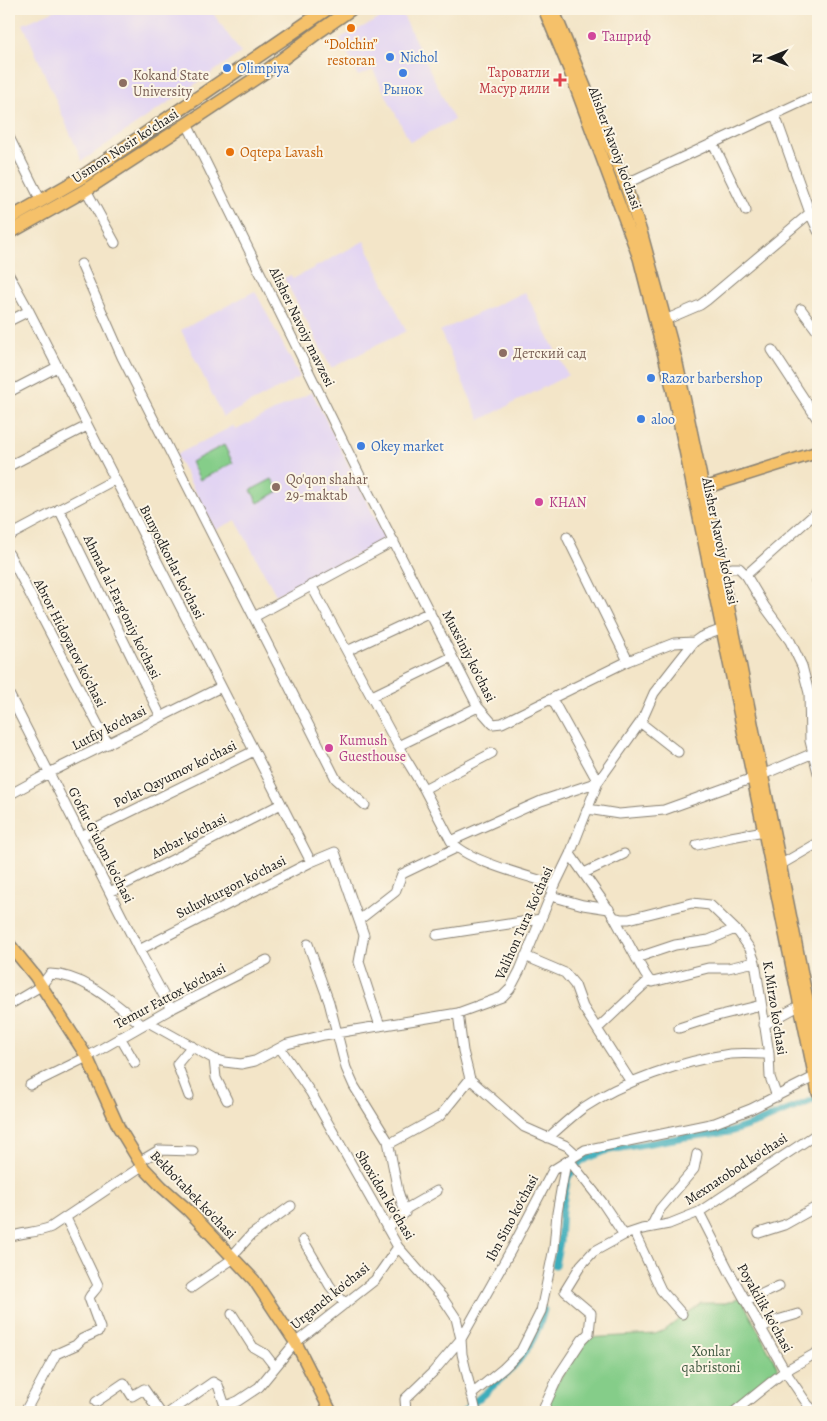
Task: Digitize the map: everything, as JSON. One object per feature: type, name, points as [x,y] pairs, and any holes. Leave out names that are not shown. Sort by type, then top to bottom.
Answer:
[{"type":"highway","points":[[9,219],[79,179],[327,9]]},
{"type":"highway","name":"Usmon Nosir ko'chasi","points":[[9,233],[86,190],[187,124],[265,72],[351,9]]},
{"type":"main road","name":"Alisher Navoiy ko'chasi","points":[[544,9],[569,69],[639,258],[699,489],[720,571],[758,776],[764,831],[800,1006],[816,1059]]},
{"type":"main road","name":"Alisher Navoiy ko'chasi","points":[[554,9],[625,184],[642,235],[676,359],[723,629],[780,865],[816,1059],[817,1083]]},
{"type":"main road","points":[[699,489],[818,452]]},
{"type":"main road","name":"Bekbo'tabek ko'chasi","points":[[9,944],[41,986],[87,1057],[119,1128],[141,1164],[254,1280],[296,1342],[331,1412]]},
{"type":"street","points":[[625,184],[818,96]]},
{"type":"street","points":[[775,115],[810,214],[818,231]]},
{"type":"street","name":"Alisher Navoiy mavzesi","points":[[187,124],[362,480],[394,541]]},
{"type":"street","points":[[9,137],[41,201]]},
{"type":"street","points":[[713,144],[746,211]]},
{"type":"street","points":[[86,190],[115,243]]},
{"type":"street","points":[[665,320],[700,305],[707,300],[810,214]]},
{"type":"street","points":[[81,264],[122,357],[336,779],[365,805]]},
{"type":"street","name":"Bunyodkorlar ko'chasi","points":[[9,275],[29,310],[114,480],[311,862]]},
{"type":"street","points":[[801,309],[818,332]]},
{"type":"street","points":[[9,321],[29,310]]},
{"type":"street","points":[[772,350],[818,419]]},
{"type":"street","points":[[9,392],[57,367]]},
{"type":"street","points":[[9,466],[87,426]]},
{"type":"street","points":[[9,536],[114,480]]},
{"type":"street","name":"Ahmad al-Farg'oniy ko'chasi","points":[[59,509],[161,718]]},
{"type":"street","points":[[746,575],[818,511]]},
{"type":"street","points":[[567,537],[628,661]]},
{"type":"street","points":[[254,617],[394,541]]},
{"type":"street","name":"Muxsiniy ko'chasi","points":[[394,541],[478,707],[493,724],[502,723],[628,661],[674,643],[694,642]]},
{"type":"street","name":"Abror Hidoyatov ko'chasi","points":[[9,554],[108,744]]},
{"type":"street","points":[[720,571],[739,568],[746,575],[765,606],[790,640],[814,692],[810,741],[815,753],[818,773]]},
{"type":"street","points":[[311,585],[454,845],[472,857],[555,885]]},
{"type":"street","points":[[347,651],[430,612]]},
{"type":"street","name":"Valihon Tura Ko'chasi","points":[[41,986],[50,974],[71,978],[83,983],[145,1023],[214,1059],[241,1064],[254,1061],[287,1044],[336,1033],[458,1013],[502,997],[510,989],[520,970],[540,919],[570,854],[598,782],[641,722],[654,693],[694,642],[701,637],[723,629]]},
{"type":"street","points":[[372,696],[452,657]]},
{"type":"street","name":"Lutfiy ko'chasi","points":[[9,795],[221,688]]},
{"type":"street","name":"G'ofur G'ulom ko'chasi","points":[[9,694],[171,1009]]},
{"type":"street","points":[[380,1026],[359,962],[364,934],[359,920],[394,892],[402,874],[541,801],[598,782],[552,699]]},
{"type":"street","points":[[398,746],[478,707]]},
{"type":"street","points":[[641,722],[678,752]]},
{"type":"street","name":"Po'lat Qayumov ko'chasi","points":[[81,836],[254,751]]},
{"type":"street","points":[[424,790],[492,753]]},
{"type":"street","points":[[588,809],[619,814],[664,810],[815,753]]},
{"type":"street","name":"Anbar ko'chasi","points":[[110,892],[281,804]]},
{"type":"street","points":[[697,845],[764,831]]},
{"type":"street","points":[[780,865],[818,843]]},
{"type":"street","name":"Suluvkurgon ko'chasi","points":[[139,950],[311,862],[335,852],[359,920]]},
{"type":"street","points":[[570,854],[612,913],[649,980],[658,982],[708,968],[728,968],[755,962]]},
{"type":"street","points":[[584,873],[624,854]]},
{"type":"street","points":[[551,896],[612,913]]},
{"type":"street","name":"K.Mirzo ko'chasi","points":[[612,913],[621,919],[629,919],[692,903],[702,903],[710,905],[735,929],[750,948],[755,962],[769,1054],[770,1077],[777,1096]]},
{"type":"street","points":[[437,935],[540,919]]},
{"type":"street","points":[[636,958],[676,945],[709,940],[735,929]]},
{"type":"street","points":[[308,944],[329,1002],[346,1068],[354,1086],[389,1144],[398,1191],[405,1213],[387,1228]]},
{"type":"street","points":[[525,956],[565,973],[576,986],[583,1007],[631,1082]]},
{"type":"street","name":"Temur Fattox ko'chasi","points":[[30,1085],[87,1057],[145,1023],[267,960]]},
{"type":"street","points":[[597,1029],[649,980]]},
{"type":"street","points":[[9,1004],[41,986]]},
{"type":"street","points":[[679,1028],[761,1005]]},
{"type":"street","points":[[764,1025],[800,1006]]},
{"type":"street","points":[[458,1013],[463,1051],[470,1079],[524,1127],[567,1146],[577,1155]]},
{"type":"street","points":[[120,1037],[135,1063]]},
{"type":"street","points":[[189,1096],[177,1064],[192,1046]]},
{"type":"street","name":"Shoxidon ko'chasi","points":[[280,1048],[311,1093],[398,1247],[442,1297],[456,1318],[462,1354],[476,1410]]},
{"type":"street","points":[[548,1138],[583,1108],[631,1082],[656,1072],[732,1054],[769,1054]]},
{"type":"street","points":[[214,1059],[216,1078],[227,1100]]},
{"type":"street","points":[[389,1144],[440,1116],[470,1079]]},
{"type":"street","name":"Ibn Sino ko‘chasi","points":[[406,1412],[405,1399],[433,1372],[461,1339],[512,1250],[553,1170],[585,1150],[715,1123],[777,1096],[817,1083]]},
{"type":"street","name":"Mexnatobod ko'chasi","points":[[542,1412],[560,1375],[589,1332],[591,1313],[565,1291],[581,1265],[593,1252],[634,1232],[669,1224],[699,1212],[818,1133]]},
{"type":"street","points":[[9,1238],[17,1234],[43,1230],[66,1218],[159,1150],[192,1151]]},
{"type":"street","points":[[651,1227],[660,1209],[694,1169],[697,1154]]},
{"type":"street","points":[[568,1161],[602,1202],[624,1236]]},
{"type":"street","points":[[472,1395],[521,1351],[541,1311],[554,1248],[557,1213],[568,1161]]},
{"type":"street","points":[[404,1210],[437,1191]]},
{"type":"street","points":[[191,1288],[233,1257],[251,1235],[291,1206]]},
{"type":"street","points":[[759,1233],[784,1225],[818,1206]]},
{"type":"street","name":"Poyakilik ko'chasi","points":[[699,1212],[729,1271],[785,1371],[808,1405],[815,1412]]},
{"type":"street","points":[[27,1412],[27,1408],[56,1354],[76,1345],[82,1338],[96,1334],[100,1328],[90,1298],[90,1295],[98,1286],[66,1218]]},
{"type":"street","points":[[634,1232],[661,1290],[682,1314]]},
{"type":"street","points":[[303,1240],[330,1286],[345,1304]]},
{"type":"street","name":"Urganch ko'chasi","points":[[226,1409],[259,1387],[296,1342],[375,1280],[398,1247]]},
{"type":"street","points":[[747,1301],[779,1286]]},
{"type":"street","points":[[232,1314],[253,1347],[265,1354],[276,1367]]},
{"type":"street","points":[[761,1328],[774,1321],[798,1314]]},
{"type":"street","points":[[734,1412],[785,1371],[818,1352]]},
{"type":"street","points":[[170,1412],[213,1382],[218,1385],[226,1409]]},
{"type":"street","points":[[96,1402],[124,1383],[132,1396],[144,1389],[160,1412]]},
{"type":"shaded area","name":"Kokand State University","points":[[58,9],[210,9],[241,53],[82,161],[23,24]]},
{"type":"shaded area","name":"Рынок","points":[[400,9],[454,120],[410,142],[373,70],[358,76],[340,38]]},
{"type":"shaded area","points":[[364,241],[406,331],[331,368],[284,278],[291,275],[293,279]]},
{"type":"shaded area","points":[[255,291],[300,377],[223,417],[181,330]]},
{"type":"shaded area","name":"Детский сад","points":[[525,292],[568,375],[480,420],[440,331]]},
{"type":"shaded area","name":"Qo'qon shahar 29-maktab","points":[[312,392],[386,540],[276,595],[236,520],[215,530],[176,455],[233,426],[236,430]]},
{"type":"green space","points":[[224,445],[233,463],[200,480],[191,462]]},
{"type":"green space","points":[[272,479],[279,491],[258,503],[251,490]]},
{"type":"green space","name":"Xonlar qabristoni","points":[[741,1298],[780,1372],[725,1412],[543,1412],[551,1393],[586,1338],[655,1334],[665,1330],[701,1303],[725,1303]]},
{"type":"waterway","points":[[555,1265],[568,1177],[581,1161],[604,1151],[685,1137],[730,1132],[818,1098]]},
{"type":"waterway","points":[[463,1412],[501,1379],[523,1355],[532,1342],[544,1310]]},
{"type":"place","name":"“Dolchin” restoran","points":[[351,28]]},
{"type":"place","name":"Ташриф","points":[[592,36]]},
{"type":"place","name":"Nichol","points":[[390,57]]},
{"type":"place","name":"Olimpiya","points":[[227,68]]},
{"type":"place","name":"Рынок","points":[[403,73]]},
{"type":"place","name":"Тароватли Масур дили","points":[[560,80]]},
{"type":"place","name":"Kokand State University","points":[[123,83]]},
{"type":"place","name":"Oqtepa Lavash","points":[[230,152]]},
{"type":"place","name":"Детский сад","points":[[503,353]]},
{"type":"place","name":"Razor barbershop","points":[[651,378]]},
{"type":"place","name":"aloo","points":[[641,419]]},
{"type":"place","name":"Okey market","points":[[361,446]]},
{"type":"place","name":"Qo'qon shahar 29-maktab","points":[[276,487]]},
{"type":"place","name":"KHAN","points":[[539,502]]},
{"type":"place","name":"Kumush Guesthouse","points":[[329,748]]}]
